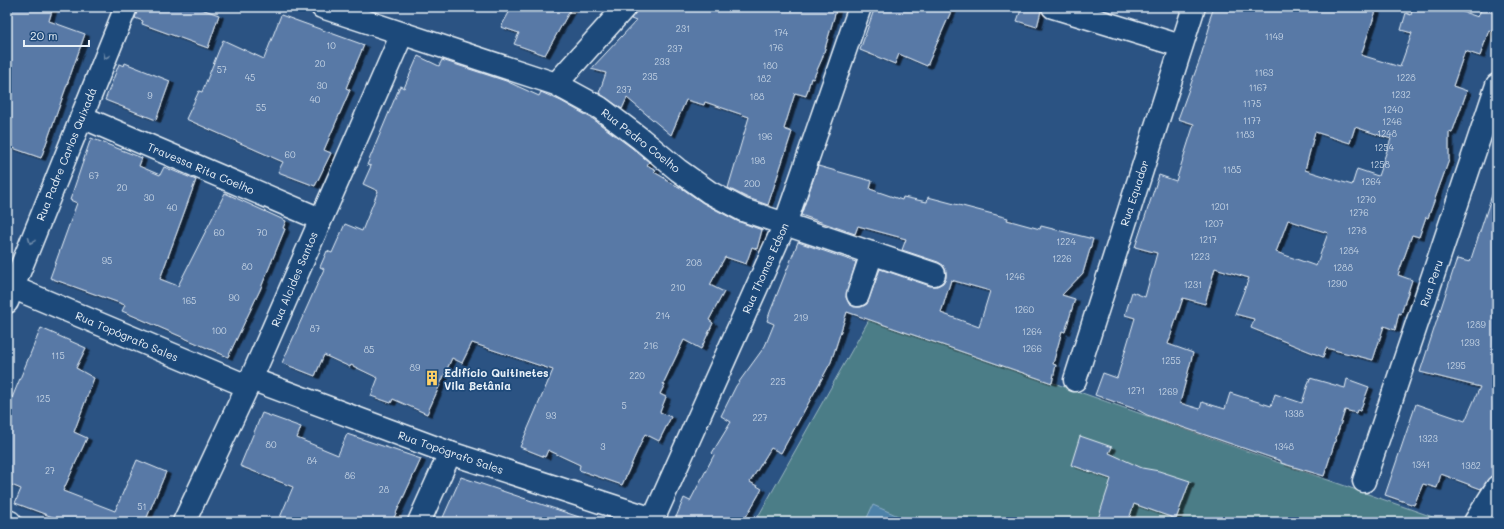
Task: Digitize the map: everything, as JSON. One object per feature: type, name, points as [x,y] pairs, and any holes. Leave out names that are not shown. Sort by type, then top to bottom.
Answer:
[{"type":"street","name":"Rua Padre Carlos Quixadá","points":[[9,292],[126,7]]},
{"type":"street","name":"Rua Pedro Coelho","points":[[322,7],[556,84],[600,108],[641,139],[678,170],[710,192],[744,210],[934,274]]},
{"type":"street","points":[[556,84],[625,7]]},
{"type":"street","name":"Rua Thomas Edson","points":[[652,520],[785,224],[860,7]]},
{"type":"street","points":[[1053,7],[1181,46]]},
{"type":"street","name":"Rua Equador","points":[[1075,380],[1194,7]]},
{"type":"street","name":"Rua Alcides Santos","points":[[184,522],[249,383],[402,34]]},
{"type":"street","name":"Rua Peru","points":[[1364,481],[1497,84]]},
{"type":"street","name":"Travessa Rita Coelho","points":[[82,117],[320,219]]},
{"type":"street","points":[[858,295],[872,253]]},
{"type":"street","name":"Rua Topógrafo Sales","points":[[9,292],[249,383],[450,453],[652,520]]},
{"type":"street","points":[[419,522],[450,453]]},
{"type":"street","points":[[1475,522],[1497,487]]},
{"type":"green space","points":[[870,318],[1447,522],[755,522]]},
{"type":"water","points":[[873,505],[912,522],[865,522]]},
{"type":"building","points":[[7,7],[53,7],[49,21],[85,34],[41,158],[7,146]]},
{"type":"building","points":[[138,7],[196,7],[219,15],[208,48],[142,24],[143,21],[135,18]]},
{"type":"building","points":[[512,7],[572,7],[545,55],[514,44],[519,33],[501,27]]},
{"type":"building","points":[[637,7],[837,7],[822,59],[813,79],[811,78],[806,96],[795,93],[784,129],[792,132],[768,205],[748,198],[728,188],[749,117],[705,102],[704,105],[686,100],[671,135],[627,98],[622,109],[599,93],[606,73],[591,69],[636,21],[631,19]]},
{"type":"building","points":[[875,7],[953,7],[927,66],[899,54],[895,64],[860,50]]},
{"type":"building","points":[[1022,7],[1041,7],[1037,27],[1017,21]]},
{"type":"building","points":[[1214,7],[1365,7],[1376,11],[1361,55],[1400,67],[1412,33],[1401,30],[1406,13],[1411,15],[1413,7],[1449,7],[1478,17],[1482,7],[1497,7],[1497,21],[1494,32],[1489,30],[1480,56],[1465,51],[1453,86],[1467,91],[1452,133],[1449,132],[1449,160],[1428,218],[1426,217],[1419,237],[1412,235],[1398,275],[1412,280],[1401,314],[1399,313],[1395,330],[1384,326],[1373,360],[1326,348],[1323,357],[1251,328],[1254,319],[1235,314],[1249,278],[1215,268],[1205,304],[1183,298],[1168,344],[1193,353],[1180,403],[1200,409],[1202,402],[1225,409],[1230,393],[1271,406],[1275,394],[1302,403],[1310,378],[1345,388],[1347,379],[1369,387],[1360,411],[1357,410],[1356,413],[1345,410],[1324,476],[1281,463],[1281,461],[1147,415],[1138,410],[1095,395],[1103,373],[1117,378],[1135,318],[1125,315],[1132,292],[1145,297],[1157,253],[1135,247],[1159,175],[1176,181],[1194,124],[1178,119],[1200,59],[1210,25],[1208,24]],"holes":[[[1355,127],[1391,139],[1378,176],[1357,169],[1352,185],[1305,170],[1315,132],[1350,143]],[[1288,220],[1328,233],[1316,266],[1276,252]]]},
{"type":"building","points":[[281,15],[364,45],[346,88],[350,90],[324,150],[331,153],[315,186],[278,172],[283,162],[186,119],[199,91],[202,92],[223,40],[264,59]]},
{"type":"building","points":[[418,56],[439,66],[442,60],[506,81],[539,96],[541,92],[561,101],[593,119],[632,148],[649,162],[647,165],[656,170],[654,172],[666,179],[665,180],[737,221],[762,230],[757,249],[752,247],[746,264],[725,257],[710,285],[724,292],[709,320],[713,323],[701,349],[684,340],[663,384],[665,384],[660,394],[666,397],[660,412],[671,417],[659,441],[645,434],[622,485],[579,470],[580,465],[548,450],[545,457],[520,447],[553,370],[472,343],[462,363],[452,358],[427,414],[393,399],[391,403],[371,396],[378,378],[351,365],[350,367],[324,355],[315,376],[282,363],[324,269],[320,267],[327,251],[332,253],[345,224],[362,231],[378,191],[363,184],[371,166],[367,165],[400,86],[404,88]]},
{"type":"building","points":[[125,63],[170,81],[156,120],[105,100],[119,64],[124,66]]},
{"type":"building","points":[[91,138],[142,158],[139,166],[160,175],[164,167],[196,180],[160,279],[178,286],[225,193],[286,221],[283,228],[285,229],[260,290],[228,357],[122,311],[125,305],[50,278],[77,203],[70,200]]},
{"type":"building","points":[[818,166],[872,181],[870,189],[902,200],[903,197],[927,202],[928,197],[1008,218],[1007,220],[1040,229],[1041,226],[1093,239],[1083,273],[1062,295],[1075,299],[1065,332],[1062,331],[1053,364],[1056,365],[1052,383],[847,312],[831,362],[781,453],[771,448],[750,482],[762,489],[743,522],[674,522],[684,498],[690,501],[714,455],[712,453],[731,422],[721,416],[736,386],[765,346],[774,324],[767,321],[798,242],[856,262],[846,297],[849,304],[854,307],[861,307],[867,304],[880,269],[930,286],[937,286],[943,283],[946,278],[946,271],[943,265],[902,250],[906,239],[858,226],[855,234],[801,215]],"holes":[[[951,280],[990,291],[979,327],[941,313]]]},
{"type":"building","points":[[1493,192],[1497,193],[1497,475],[1491,476],[1481,489],[1441,474],[1437,488],[1423,484],[1414,505],[1385,495],[1416,404],[1465,421],[1480,387],[1420,372],[1457,259],[1470,262]]},
{"type":"building","points":[[41,328],[86,348],[76,368],[94,378],[74,432],[87,438],[63,491],[115,511],[137,460],[166,472],[145,522],[66,522],[15,503],[21,489],[7,483],[7,410]]},
{"type":"building","points":[[262,413],[301,427],[297,438],[338,455],[347,434],[421,459],[392,522],[278,522],[293,487],[240,466]]},
{"type":"building","points":[[1080,436],[1112,447],[1109,453],[1142,468],[1159,471],[1190,481],[1176,519],[1134,504],[1128,522],[1097,522],[1111,479],[1071,465]]},
{"type":"building","points":[[461,477],[585,519],[585,522],[441,522]]},
{"type":"place","name":"Edifício Quitinetes Vila Betânia","points":[[432,378]]}]
